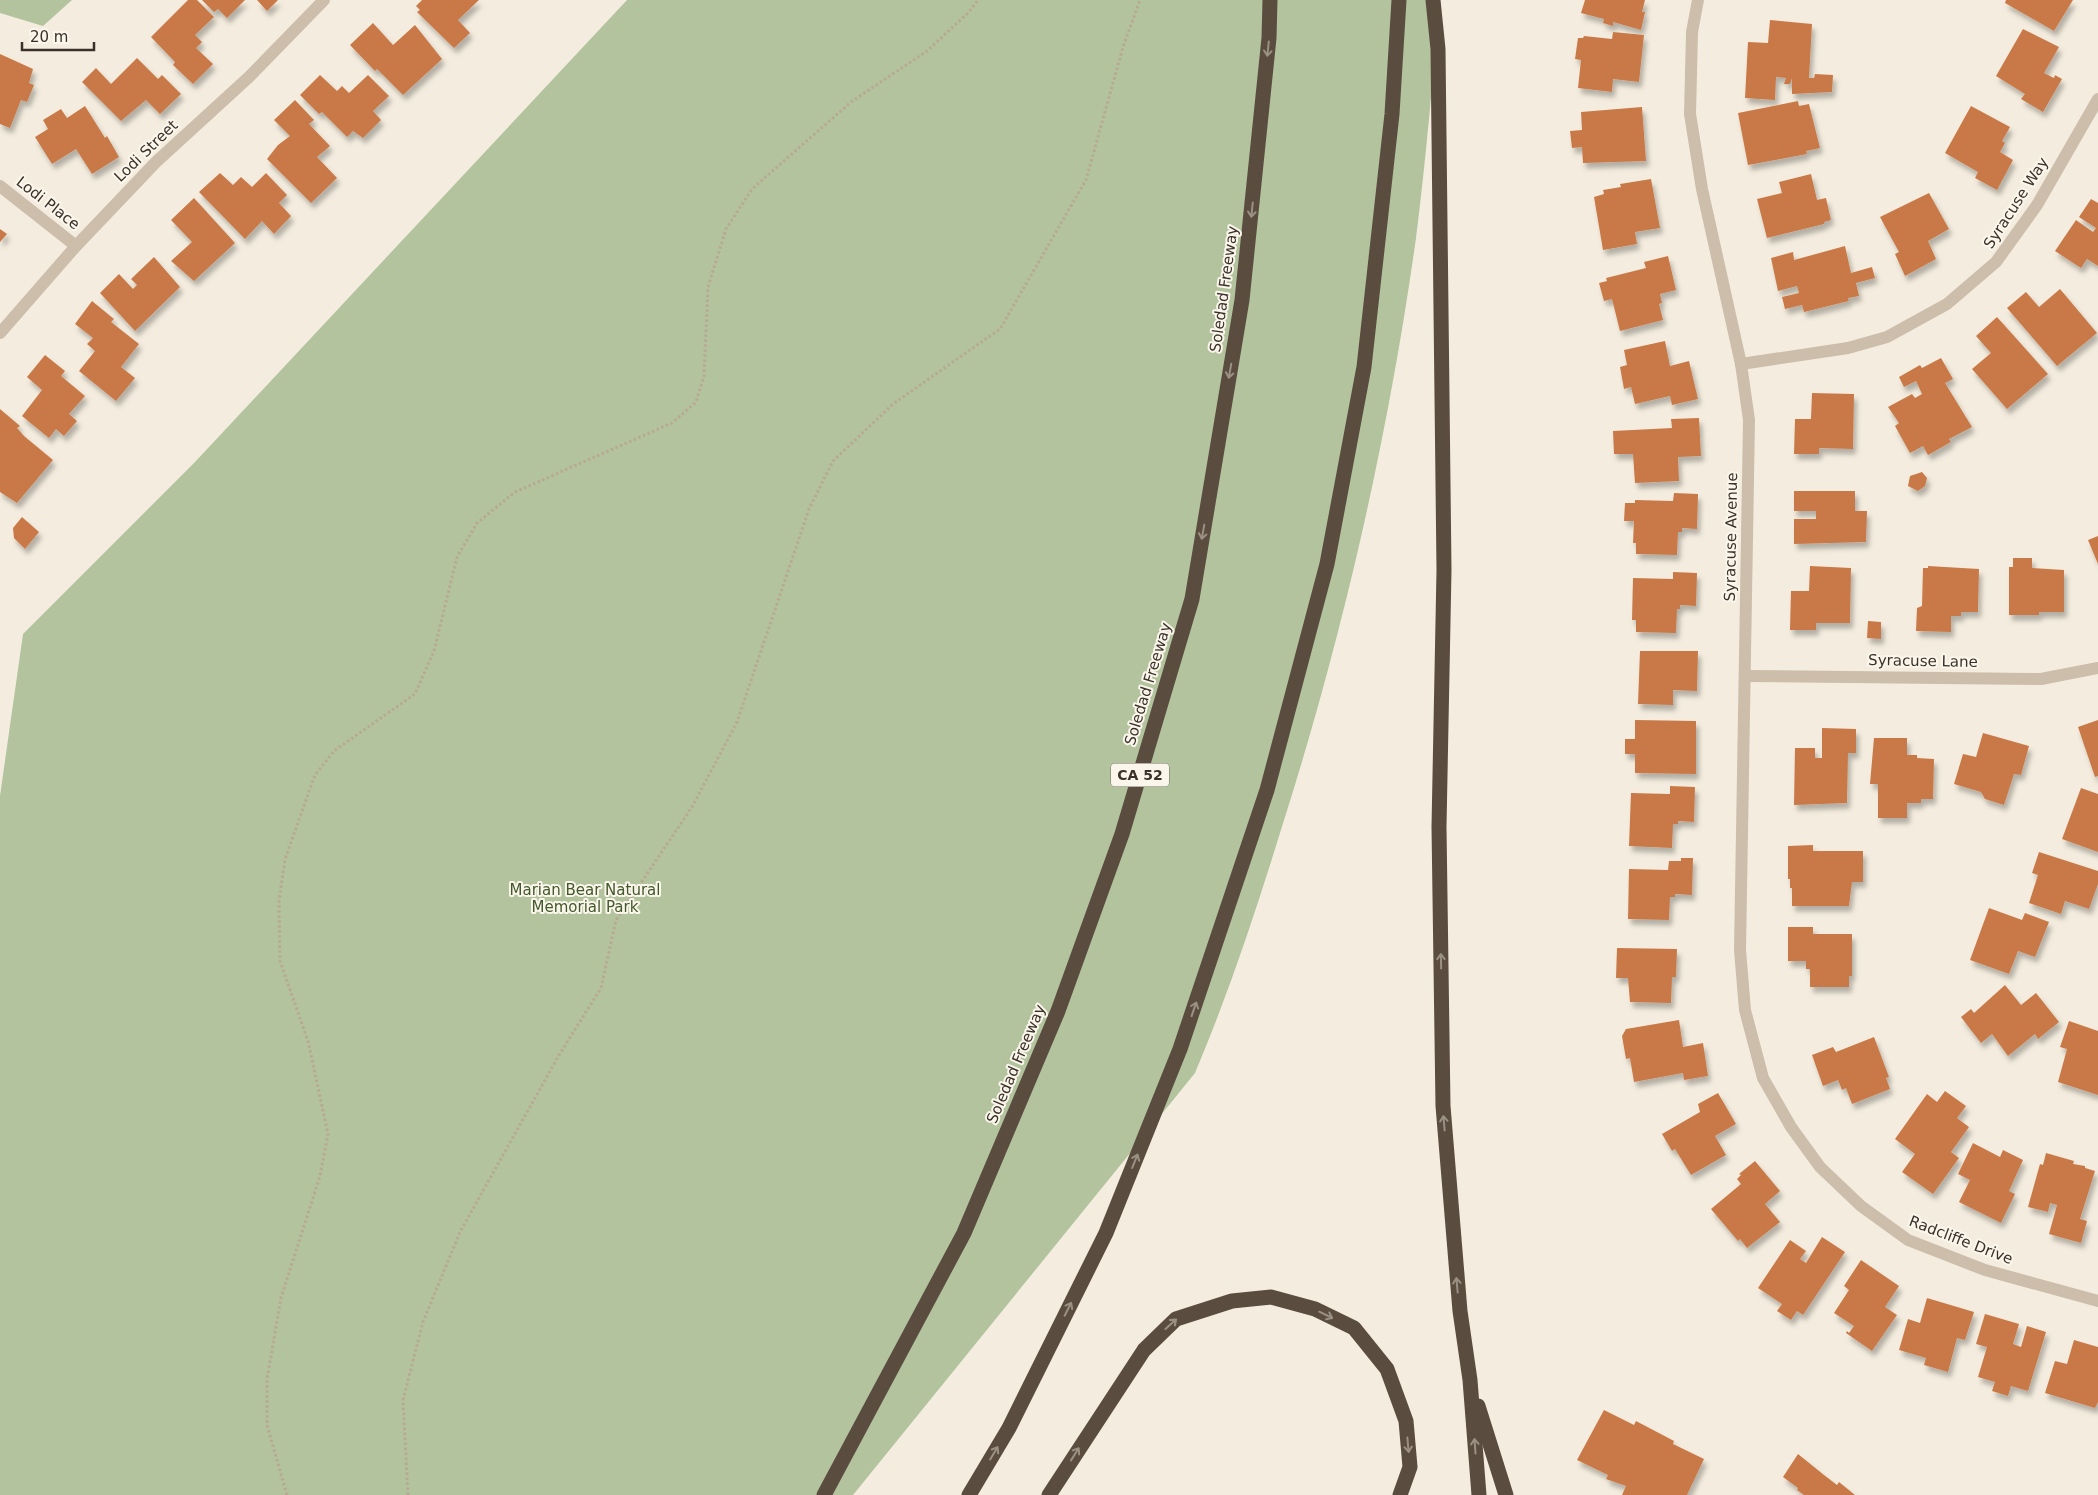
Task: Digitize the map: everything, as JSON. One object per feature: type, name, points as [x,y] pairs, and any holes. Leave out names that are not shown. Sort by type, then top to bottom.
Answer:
[{"type":"highway","name":"Soledad Freeway","points":[[824,1495],[964,1233],[1058,1011],[1122,834],[1192,599],[1242,300],[1269,38],[1270,0]]},
{"type":"highway","points":[[969,1495],[1009,1428],[1106,1234],[1180,1049],[1268,790],[1327,564],[1364,367],[1392,114],[1400,0]]},
{"type":"highway","points":[[1433,0],[1438,49],[1444,570],[1439,827],[1443,1106],[1460,1311],[1470,1380],[1479,1495]]},
{"type":"highway","points":[[1049,1495],[1144,1350],[1176,1319],[1232,1301],[1271,1297],[1315,1309],[1354,1328],[1387,1369],[1406,1421],[1410,1467],[1400,1495]]},
{"type":"highway","points":[[1470,1380],[1506,1495]]},
{"type":"street","name":"Lodi Street","points":[[0,333],[76,246],[156,162],[249,77],[324,0]]},
{"type":"street","name":"Syracuse Avenue","points":[[1698,0],[1692,32],[1690,114],[1702,189],[1741,364],[1748,420],[1746,676],[1740,950],[1745,1010],[1763,1078]]},
{"type":"street","name":"Syracuse Way","points":[[1741,364],[1848,348],[1887,337],[1948,304],[1996,262],[2037,205],[2098,99]]},
{"type":"street","name":"Lodi Place","points":[[0,186],[76,246]]},
{"type":"street","name":"Syracuse Lane","points":[[1746,676],[2041,679],[2098,668]]},
{"type":"street","name":"Radcliffe Drive","points":[[1763,1078],[1791,1127],[1820,1167],[1861,1206],[1908,1240],[1985,1270],[2098,1301]]},
{"type":"path","points":[[288,1495],[268,1425],[267,1379],[282,1298],[320,1176],[328,1134],[308,1041],[280,961],[279,901],[285,859],[315,775],[334,751],[415,694],[434,650],[458,557],[477,523],[515,492],[672,423],[696,402],[704,376],[708,287],[726,229],[752,189],[850,102],[927,51],[969,12],[978,0]]},
{"type":"path","points":[[408,1495],[403,1400],[423,1322],[460,1232],[559,1055],[601,988],[616,920],[692,807],[737,722],[809,509],[834,461],[893,404],[1000,329],[1086,180],[1123,47],[1140,0]]},
{"type":"green space","points":[[0,0],[72,0],[43,26],[0,13]]},
{"type":"green space","name":"Marian Bear Natural Memorial Park","points":[[627,0],[1439,0],[1416,238],[1392,388],[1361,538],[1323,686],[1280,833],[1219,1014],[1195,1073],[853,1495],[0,1495],[0,796],[23,634],[195,462]]},
{"type":"building","points":[[188,0],[197,0],[214,17],[195,35],[202,42],[196,48],[213,64],[193,84],[173,65],[175,62],[151,37]]},
{"type":"building","points":[[202,0],[245,0],[227,18],[218,9],[214,12]]},
{"type":"building","points":[[257,0],[278,0],[267,11]]},
{"type":"building","points":[[422,0],[479,0],[458,20],[470,33],[454,48],[417,12],[420,10],[416,6]]},
{"type":"building","points":[[1585,0],[1645,0],[1642,12],[1645,12],[1641,30],[1613,22],[1613,26],[1603,23],[1604,19],[1581,13]]},
{"type":"building","points":[[2006,0],[2073,0],[2054,31],[2005,3]]},
{"type":"building","points":[[1770,20],[1812,24],[1809,78],[1814,78],[1815,74],[1833,75],[1832,92],[1792,94],[1792,78],[1790,84],[1784,84],[1786,78],[1776,77],[1775,100],[1745,98],[1748,42],[1768,43]]},
{"type":"building","points":[[373,23],[393,45],[415,25],[442,59],[403,95],[377,69],[375,71],[350,45]]},
{"type":"building","points":[[2023,29],[2059,47],[2044,73],[2054,78],[2055,75],[2062,79],[2043,112],[2021,99],[2025,94],[1996,76]]},
{"type":"building","points":[[1613,32],[1644,35],[1639,82],[1613,79],[1612,92],[1578,88],[1581,60],[1575,59],[1578,38],[1583,38],[1584,36],[1612,39]]},
{"type":"building","points":[[0,54],[33,69],[29,83],[34,85],[27,102],[21,100],[10,128],[0,124]]},
{"type":"building","points":[[137,58],[158,79],[162,75],[181,94],[160,114],[146,100],[121,121],[82,82],[96,68],[111,84]]},
{"type":"building","points":[[320,75],[337,91],[342,86],[349,93],[368,75],[389,96],[373,111],[381,120],[363,138],[353,131],[347,137],[322,112],[319,114],[300,95]]},
{"type":"building","points":[[295,100],[314,120],[309,124],[330,146],[317,157],[337,178],[311,203],[267,159],[278,145],[290,136],[274,120]]},
{"type":"building","points":[[1798,101],[1799,106],[1809,104],[1820,148],[1806,151],[1807,154],[1748,165],[1738,113]]},
{"type":"building","points":[[85,106],[105,138],[107,136],[119,157],[92,174],[76,149],[52,164],[35,137],[48,129],[43,120],[61,109],[67,118]]},
{"type":"building","points":[[1971,106],[2010,127],[2002,141],[2005,143],[2000,152],[2013,160],[1997,190],[1975,178],[1978,172],[1945,153]]},
{"type":"building","points":[[1642,107],[1646,161],[1583,163],[1582,147],[1572,148],[1570,131],[1582,130],[1581,112]]},
{"type":"building","points":[[220,173],[233,185],[241,177],[252,187],[266,173],[287,195],[279,203],[291,216],[274,234],[262,221],[245,239],[199,192]]},
{"type":"building","points":[[1811,174],[1817,200],[1826,198],[1831,220],[1824,222],[1824,224],[1767,238],[1757,199],[1782,193],[1779,182]]},
{"type":"building","points":[[1651,179],[1660,228],[1635,232],[1637,244],[1603,250],[1594,197],[1604,194],[1603,190],[1621,187],[1620,184]]},
{"type":"building","points":[[1929,193],[1949,229],[1928,241],[1936,259],[1905,276],[1895,254],[1899,252],[1880,217]]},
{"type":"building","points":[[194,198],[235,243],[194,281],[171,261],[192,242],[171,220]]},
{"type":"building","points":[[2091,199],[2098,203],[2098,266],[2087,259],[2081,268],[2055,251],[2076,220],[2093,232],[2096,228],[2079,217]]},
{"type":"building","points":[[0,229],[7,234],[0,242]]},
{"type":"building","points":[[1845,246],[1851,273],[1872,267],[1875,278],[1856,283],[1859,296],[1848,298],[1849,301],[1804,312],[1802,305],[1785,309],[1782,297],[1799,293],[1797,286],[1778,291],[1771,258],[1793,252],[1794,260]]},
{"type":"building","points":[[1668,256],[1676,290],[1660,294],[1662,303],[1659,304],[1663,320],[1620,331],[1612,299],[1604,301],[1599,283],[1607,281],[1606,278],[1646,268],[1644,262]]},
{"type":"building","points":[[154,257],[180,287],[135,331],[100,293],[119,274],[133,289],[137,285],[131,279]]},
{"type":"building","points":[[2060,289],[2097,333],[2057,366],[2007,308],[2026,292],[2039,307]]},
{"type":"building","points":[[92,301],[114,319],[111,322],[139,344],[121,367],[135,378],[116,401],[79,371],[95,351],[87,344],[93,338],[75,324]]},
{"type":"building","points":[[1997,317],[2048,374],[2007,409],[1972,369],[1991,353],[1976,336]]},
{"type":"building","points":[[1665,341],[1670,366],[1689,361],[1698,399],[1672,405],[1670,396],[1635,404],[1631,387],[1624,389],[1620,367],[1627,365],[1624,350]]},
{"type":"building","points":[[45,355],[65,371],[61,376],[85,396],[69,414],[77,421],[64,436],[56,429],[49,438],[22,416],[42,390],[27,377]]},
{"type":"building","points":[[1941,358],[1953,379],[1945,383],[1972,427],[1949,439],[1951,442],[1928,455],[1923,446],[1910,453],[1895,426],[1899,423],[1888,407],[1912,394],[1915,398],[1922,394],[1916,381],[1904,387],[1899,377],[1920,365],[1922,368]]},
{"type":"building","points":[[1812,393],[1854,394],[1853,449],[1819,448],[1819,454],[1794,454],[1795,419],[1811,419]]},
{"type":"building","points":[[0,409],[20,426],[17,428],[24,436],[53,460],[17,503],[0,492]]},
{"type":"building","points":[[1699,418],[1701,456],[1678,457],[1679,481],[1635,483],[1633,454],[1614,454],[1613,431],[1672,428],[1671,419]]},
{"type":"building","points":[[1922,472],[1927,478],[1925,486],[1918,491],[1908,486],[1910,476]]},
{"type":"building","points":[[1794,491],[1855,491],[1855,511],[1867,511],[1866,542],[1794,544],[1794,519],[1816,519],[1816,511],[1794,511]]},
{"type":"building","points":[[1674,493],[1698,494],[1697,529],[1682,528],[1682,532],[1678,532],[1677,555],[1636,554],[1636,543],[1633,543],[1634,521],[1624,521],[1625,503],[1635,503],[1635,500],[1673,501]]},
{"type":"building","points":[[22,517],[39,532],[25,549],[14,538],[13,528]]},
{"type":"building","points":[[2098,536],[2098,564],[2088,540]]},
{"type":"building","points":[[2013,558],[2032,558],[2032,568],[2064,570],[2064,612],[2039,612],[2039,615],[2009,615],[2009,567],[2013,567]]},
{"type":"building","points":[[1810,566],[1851,568],[1850,623],[1816,623],[1816,630],[1790,630],[1791,591],[1809,591]]},
{"type":"building","points":[[1928,566],[1979,569],[1978,612],[1961,612],[1961,616],[1951,616],[1951,632],[1916,631],[1917,608],[1922,606],[1923,568],[1928,568]]},
{"type":"building","points":[[1673,572],[1697,573],[1696,606],[1680,605],[1680,609],[1677,609],[1676,633],[1636,632],[1636,620],[1632,620],[1633,578],[1673,579]]},
{"type":"building","points":[[1868,621],[1881,622],[1881,639],[1867,638]]},
{"type":"building","points":[[1640,651],[1698,651],[1697,691],[1673,690],[1673,705],[1638,704]]},
{"type":"building","points":[[1635,720],[1696,721],[1696,774],[1635,773],[1635,754],[1625,754],[1625,739],[1635,739]]},
{"type":"building","points":[[2098,720],[2098,776],[2095,777],[2078,727]]},
{"type":"building","points":[[1822,728],[1856,729],[1856,753],[1848,753],[1847,803],[1794,805],[1795,748],[1815,748],[1815,758],[1822,758]]},
{"type":"building","points":[[1983,733],[2029,746],[2021,775],[2014,774],[2004,805],[1985,799],[1981,792],[1954,784],[1963,754],[1976,757]]},
{"type":"building","points":[[1874,738],[1907,738],[1907,755],[1917,755],[1917,758],[1934,759],[1933,799],[1921,799],[1921,803],[1907,803],[1907,818],[1878,818],[1878,784],[1870,784]]},
{"type":"building","points":[[1670,786],[1695,787],[1694,822],[1678,821],[1678,824],[1673,824],[1672,848],[1629,846],[1631,793],[1670,794]]},
{"type":"building","points":[[2081,788],[2098,794],[2098,852],[2062,839]]},
{"type":"building","points":[[1813,845],[1813,851],[1863,851],[1863,882],[1852,882],[1849,906],[1792,906],[1792,888],[1790,888],[1790,879],[1788,879],[1788,846]]},
{"type":"building","points":[[2039,852],[2098,871],[2098,884],[2089,909],[2065,901],[2061,914],[2029,903],[2038,875],[2032,873]]},
{"type":"building","points":[[1681,858],[1693,858],[1692,895],[1675,894],[1675,897],[1670,897],[1669,920],[1628,919],[1629,869],[1668,870],[1669,861],[1681,861]]},
{"type":"building","points":[[1989,908],[2022,920],[2025,913],[2049,922],[2035,957],[2018,951],[2009,974],[1970,960]]},
{"type":"building","points":[[1788,927],[1813,927],[1813,934],[1852,934],[1852,976],[1849,976],[1849,987],[1810,987],[1810,969],[1806,969],[1806,961],[1788,961]]},
{"type":"building","points":[[1617,948],[1677,949],[1676,977],[1672,977],[1671,1003],[1630,1002],[1628,978],[1616,978]]},
{"type":"building","points":[[2005,985],[2021,1005],[2036,993],[2059,1022],[2038,1039],[2035,1034],[2008,1056],[1992,1034],[1981,1043],[1961,1017],[1971,1009],[1974,1013]]},
{"type":"building","points":[[1679,1020],[1683,1047],[1703,1043],[1708,1076],[1684,1080],[1683,1073],[1634,1082],[1630,1058],[1626,1059],[1622,1036],[1626,1029]]},
{"type":"building","points":[[2069,1021],[2098,1031],[2098,1095],[2058,1082],[2067,1049],[2060,1047]]},
{"type":"building","points":[[1874,1037],[1889,1077],[1886,1078],[1890,1089],[1852,1104],[1846,1088],[1842,1090],[1838,1080],[1823,1086],[1812,1055],[1833,1047],[1836,1052]]},
{"type":"building","points":[[1945,1091],[1966,1106],[1957,1118],[1969,1127],[1951,1152],[1959,1158],[1933,1194],[1902,1172],[1915,1154],[1895,1139],[1927,1094],[1937,1102]]},
{"type":"building","points":[[1718,1093],[1736,1124],[1715,1136],[1726,1155],[1691,1175],[1675,1149],[1672,1151],[1662,1134],[1700,1112],[1698,1104]]},
{"type":"building","points":[[1973,1143],[2000,1157],[2003,1150],[2023,1160],[2009,1191],[2015,1194],[2001,1223],[1959,1202],[1970,1180],[1958,1174]]},
{"type":"building","points":[[2046,1153],[2074,1161],[2073,1164],[2085,1166],[2085,1168],[2095,1171],[2080,1219],[2087,1221],[2081,1243],[2049,1234],[2057,1205],[2050,1203],[2048,1212],[2028,1207],[2040,1164],[2043,1165]]},
{"type":"building","points":[[1755,1161],[1780,1191],[1765,1204],[1780,1222],[1747,1248],[1740,1239],[1738,1241],[1711,1209],[1741,1184],[1737,1179],[1741,1175],[1739,1174]]},
{"type":"building","points":[[1822,1237],[1845,1252],[1803,1315],[1797,1311],[1791,1320],[1777,1311],[1782,1304],[1758,1288],[1790,1240],[1806,1251],[1800,1259],[1806,1263]]},
{"type":"building","points":[[1861,1260],[1899,1286],[1885,1307],[1897,1315],[1872,1351],[1846,1333],[1847,1331],[1849,1333],[1854,1326],[1834,1313],[1849,1290],[1844,1286]]},
{"type":"building","points":[[1927,1298],[1974,1312],[1965,1340],[1957,1338],[1948,1372],[1924,1365],[1926,1358],[1899,1350],[1908,1319],[1920,1323]]},
{"type":"building","points":[[1985,1314],[2019,1324],[2013,1344],[2021,1347],[2027,1326],[2046,1332],[2028,1391],[2011,1386],[2008,1396],[1992,1391],[1995,1382],[1978,1377],[1987,1347],[1976,1344]]},
{"type":"building","points":[[2074,1340],[2098,1347],[2098,1402],[2095,1408],[2045,1393],[2055,1361],[2067,1364]]},
{"type":"building","points":[[1604,1410],[1634,1425],[1636,1421],[1674,1441],[1673,1444],[1704,1459],[1687,1495],[1622,1495],[1626,1486],[1606,1479],[1608,1475],[1577,1460]]},
{"type":"building","points":[[1798,1454],[1837,1485],[1839,1482],[1855,1495],[1804,1495],[1797,1490],[1798,1488],[1783,1477]]}]
